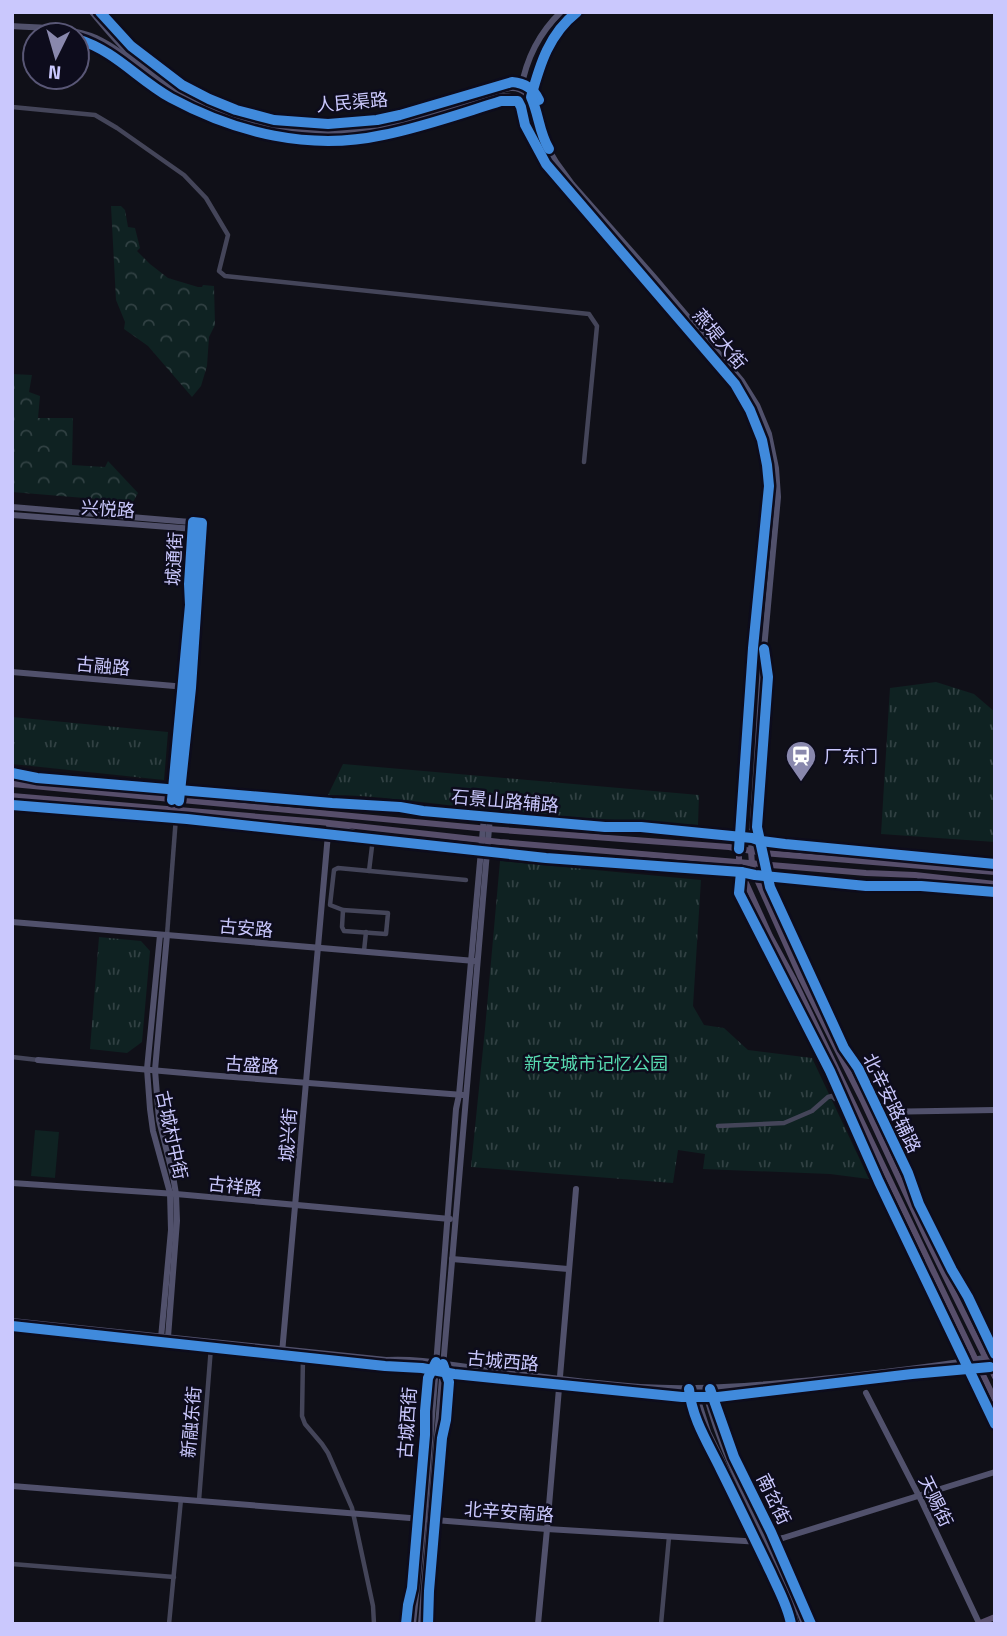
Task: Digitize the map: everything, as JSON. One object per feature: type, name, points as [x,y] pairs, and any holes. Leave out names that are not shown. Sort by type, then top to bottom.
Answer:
[{"type":"main road","name":"人民渠路","points":[[92,12],[140,63],[186,94],[237,116],[288,128],[342,130],[369,127],[397,122],[510,88],[521,89]]},
{"type":"main road","points":[[561,12],[536,43],[530,56],[521,89],[531,97],[540,62],[559,31],[577,12]]},
{"type":"main road","name":"人民渠路","points":[[12,26],[61,30],[96,38],[169,90],[198,106],[244,124],[276,131],[351,135],[410,124],[496,97],[512,96],[518,101]]},
{"type":"main road","name":"燕堤大街","points":[[531,97],[543,140],[556,162],[742,381],[757,405],[769,434],[779,497],[764,649],[751,851]]},
{"type":"main road","name":"燕堤大街","points":[[518,101],[525,125],[546,164],[734,384],[750,410],[762,440],[769,486],[753,648],[739,849]]},
{"type":"main road","name":"兴悦路","points":[[12,507],[193,526]]},
{"type":"main road","name":"兴悦路","points":[[12,515],[193,526]]},
{"type":"main road","name":"城通街","points":[[175,800],[190,605],[193,526],[202,523],[191,688],[176,790]]},
{"type":"main road","name":"古融路","points":[[12,672],[191,688]]},
{"type":"main road","name":"石景山路辅路","points":[[12,773],[37,778],[400,807],[487,817],[652,828],[995,864]]},
{"type":"main road","points":[[12,779],[30,786]]},
{"type":"main road","points":[[12,784],[995,872]]},
{"type":"main road","points":[[12,796],[995,884]]},
{"type":"main road","points":[[252,796],[266,808]]},
{"type":"main road","points":[[12,805],[373,838],[546,858],[741,872],[866,886],[921,886],[995,892]]},
{"type":"main road","name":"古城西街","points":[[421,1624],[438,1371],[452,1259],[456,1109],[462,1095],[487,817]]},
{"type":"main road","points":[[320,822],[373,838]]},
{"type":"main road","name":"城兴街","points":[[283,1352],[328,834]]},
{"type":"main road","points":[[739,849],[741,872],[770,936],[995,1400]]},
{"type":"main road","points":[[621,851],[657,865]]},
{"type":"main road","points":[[751,851],[755,875],[995,1377]]},
{"type":"main road","name":"北辛安路辅路","points":[[765,865],[767,876],[817,990],[845,1048],[858,1068],[908,1173],[919,1204],[995,1355]]},
{"type":"main road","points":[[741,872],[740,893],[830,1071],[878,1182],[995,1424]]},
{"type":"main road","points":[[915,875],[946,888]]},
{"type":"main road","name":"古安路","points":[[12,922],[474,961]]},
{"type":"main road","name":"古城村中街","points":[[163,935],[147,1069],[153,1131],[173,1194]]},
{"type":"main road","name":"古城村中街","points":[[163,935],[155,1070],[159,1120],[173,1194],[165,1339]]},
{"type":"main road","points":[[817,990],[821,1017]]},
{"type":"main road","points":[[830,1055],[830,1071]]},
{"type":"main road","name":"古盛路","points":[[38,1060],[462,1095]]},
{"type":"main road","points":[[878,1112],[995,1110]]},
{"type":"main road","name":"古祥路","points":[[12,1182],[452,1219]]},
{"type":"main road","points":[[538,1624],[576,1189]]},
{"type":"main road","points":[[919,1204],[927,1239]]},
{"type":"main road","name":"古城西街","points":[[439,1363],[452,1219]]},
{"type":"main road","points":[[908,1242],[916,1239]]},
{"type":"main road","points":[[452,1259],[568,1269]]},
{"type":"main road","points":[[928,1262],[931,1290]]},
{"type":"main road","name":"古城西路","points":[[12,1321],[283,1352],[303,1357],[638,1387],[704,1389],[967,1365],[992,1367]]},
{"type":"main road","name":"古城西路","points":[[12,1326],[165,1339],[211,1347],[386,1360],[407,1359],[682,1397],[707,1398],[967,1365],[974,1360],[995,1355]]},
{"type":"main road","name":"南岔街","points":[[695,1389],[708,1432],[794,1598],[804,1624]]},
{"type":"main road","name":"南岔街","points":[[704,1389],[709,1411],[789,1599],[796,1624]]},
{"type":"main road","name":"天赐街","points":[[866,1393],[919,1497],[978,1624]]},
{"type":"main road","name":"北辛安南路","points":[[12,1486],[547,1529],[764,1541],[783,1538],[995,1472]]},
{"type":"main road","name":"古城西街","points":[[413,1624],[427,1520]]},
{"type":"main road","points":[[978,1624],[995,1617]]},
{"type":"street","points":[[12,107],[94,115],[184,175],[206,198],[229,235],[219,271],[225,276],[589,314],[597,326],[584,462]]},
{"type":"street","points":[[163,935],[176,810]]},
{"type":"street","points":[[369,871],[373,838]]},
{"type":"street","points":[[343,909],[344,930],[386,934],[388,913],[331,907],[334,870],[338,868],[466,880]]},
{"type":"street","points":[[364,951],[366,932]]},
{"type":"street","points":[[12,1057],[38,1060]]},
{"type":"street","points":[[718,1126],[784,1123],[812,1111],[828,1097],[840,1097]]},
{"type":"street","name":"新融东街","points":[[199,1500],[211,1347]]},
{"type":"street","points":[[303,1357],[302,1416],[327,1453],[353,1514],[373,1606],[374,1624]]},
{"type":"street","points":[[169,1624],[181,1499]]},
{"type":"street","points":[[661,1624],[669,1536]]},
{"type":"street","points":[[12,1564],[174,1577]]},
{"type":"green space","points":[[111,206],[121,206],[125,210],[128,227],[135,228],[140,248],[137,251],[168,278],[198,287],[214,286],[215,325],[209,337],[207,366],[201,386],[192,397],[148,346],[124,329],[125,322],[116,300]]},
{"type":"green space","points":[[12,374],[32,375],[29,392],[40,396],[38,418],[73,418],[72,465],[105,467],[108,461],[138,493],[133,502],[12,492]]},
{"type":"green space","points":[[936,682],[974,694],[995,712],[995,842],[881,834],[890,688]]},
{"type":"green space","points":[[12,717],[168,732],[164,780],[12,764]]},
{"type":"green space","points":[[343,764],[699,795],[698,825],[557,816],[328,795]]},
{"type":"green space","name":"新安城市记忆公园","points":[[500,861],[701,880],[693,1006],[704,1025],[724,1028],[748,1050],[812,1058],[869,1179],[830,1174],[703,1169],[705,1154],[678,1150],[673,1183],[471,1167]]},
{"type":"green space","points":[[99,937],[141,941],[150,951],[142,1042],[127,1053],[90,1049]]},
{"type":"green space","points":[[35,1130],[59,1132],[55,1178],[31,1176]]},
{"type":"cycle path","points":[[100,12],[131,46],[182,85],[236,110],[274,120],[328,124],[377,120],[512,82],[528,87],[539,100]]},
{"type":"cycle path","points":[[549,149],[531,97],[542,61],[553,40],[577,12]]},
{"type":"cycle path","points":[[91,44],[115,58],[159,91],[196,110],[247,129],[301,140],[328,141],[383,135],[501,101],[518,101],[525,125],[546,164],[735,384],[750,410],[762,440],[769,486],[753,648],[739,849]]},
{"type":"cycle path","points":[[172,800],[190,605],[193,522],[202,523],[191,688],[179,801]]},
{"type":"cycle path","points":[[764,649],[768,677],[757,827],[770,887],[844,1048],[858,1068],[908,1173],[919,1204],[995,1354]]},
{"type":"cycle path","points":[[12,773],[37,778],[400,807],[605,827],[641,827],[995,864]]},
{"type":"cycle path","points":[[12,805],[187,819],[546,858],[741,872],[866,886],[921,886],[995,892]]},
{"type":"cycle path","points":[[741,872],[739,893],[830,1071],[879,1182],[995,1424]]},
{"type":"cycle path","points":[[12,1326],[682,1397],[718,1397],[990,1367]]},
{"type":"cycle path","points":[[406,1624],[412,1588],[428,1378],[436,1362]]},
{"type":"cycle path","points":[[428,1624],[442,1438],[449,1382],[443,1364]]},
{"type":"cycle path","points":[[689,1389],[693,1411],[701,1431],[780,1591],[791,1624]]},
{"type":"cycle path","points":[[710,1389],[734,1457],[771,1532],[811,1624]]},
{"type":"place","name":"厂东门","points":[[801,783]]}]
